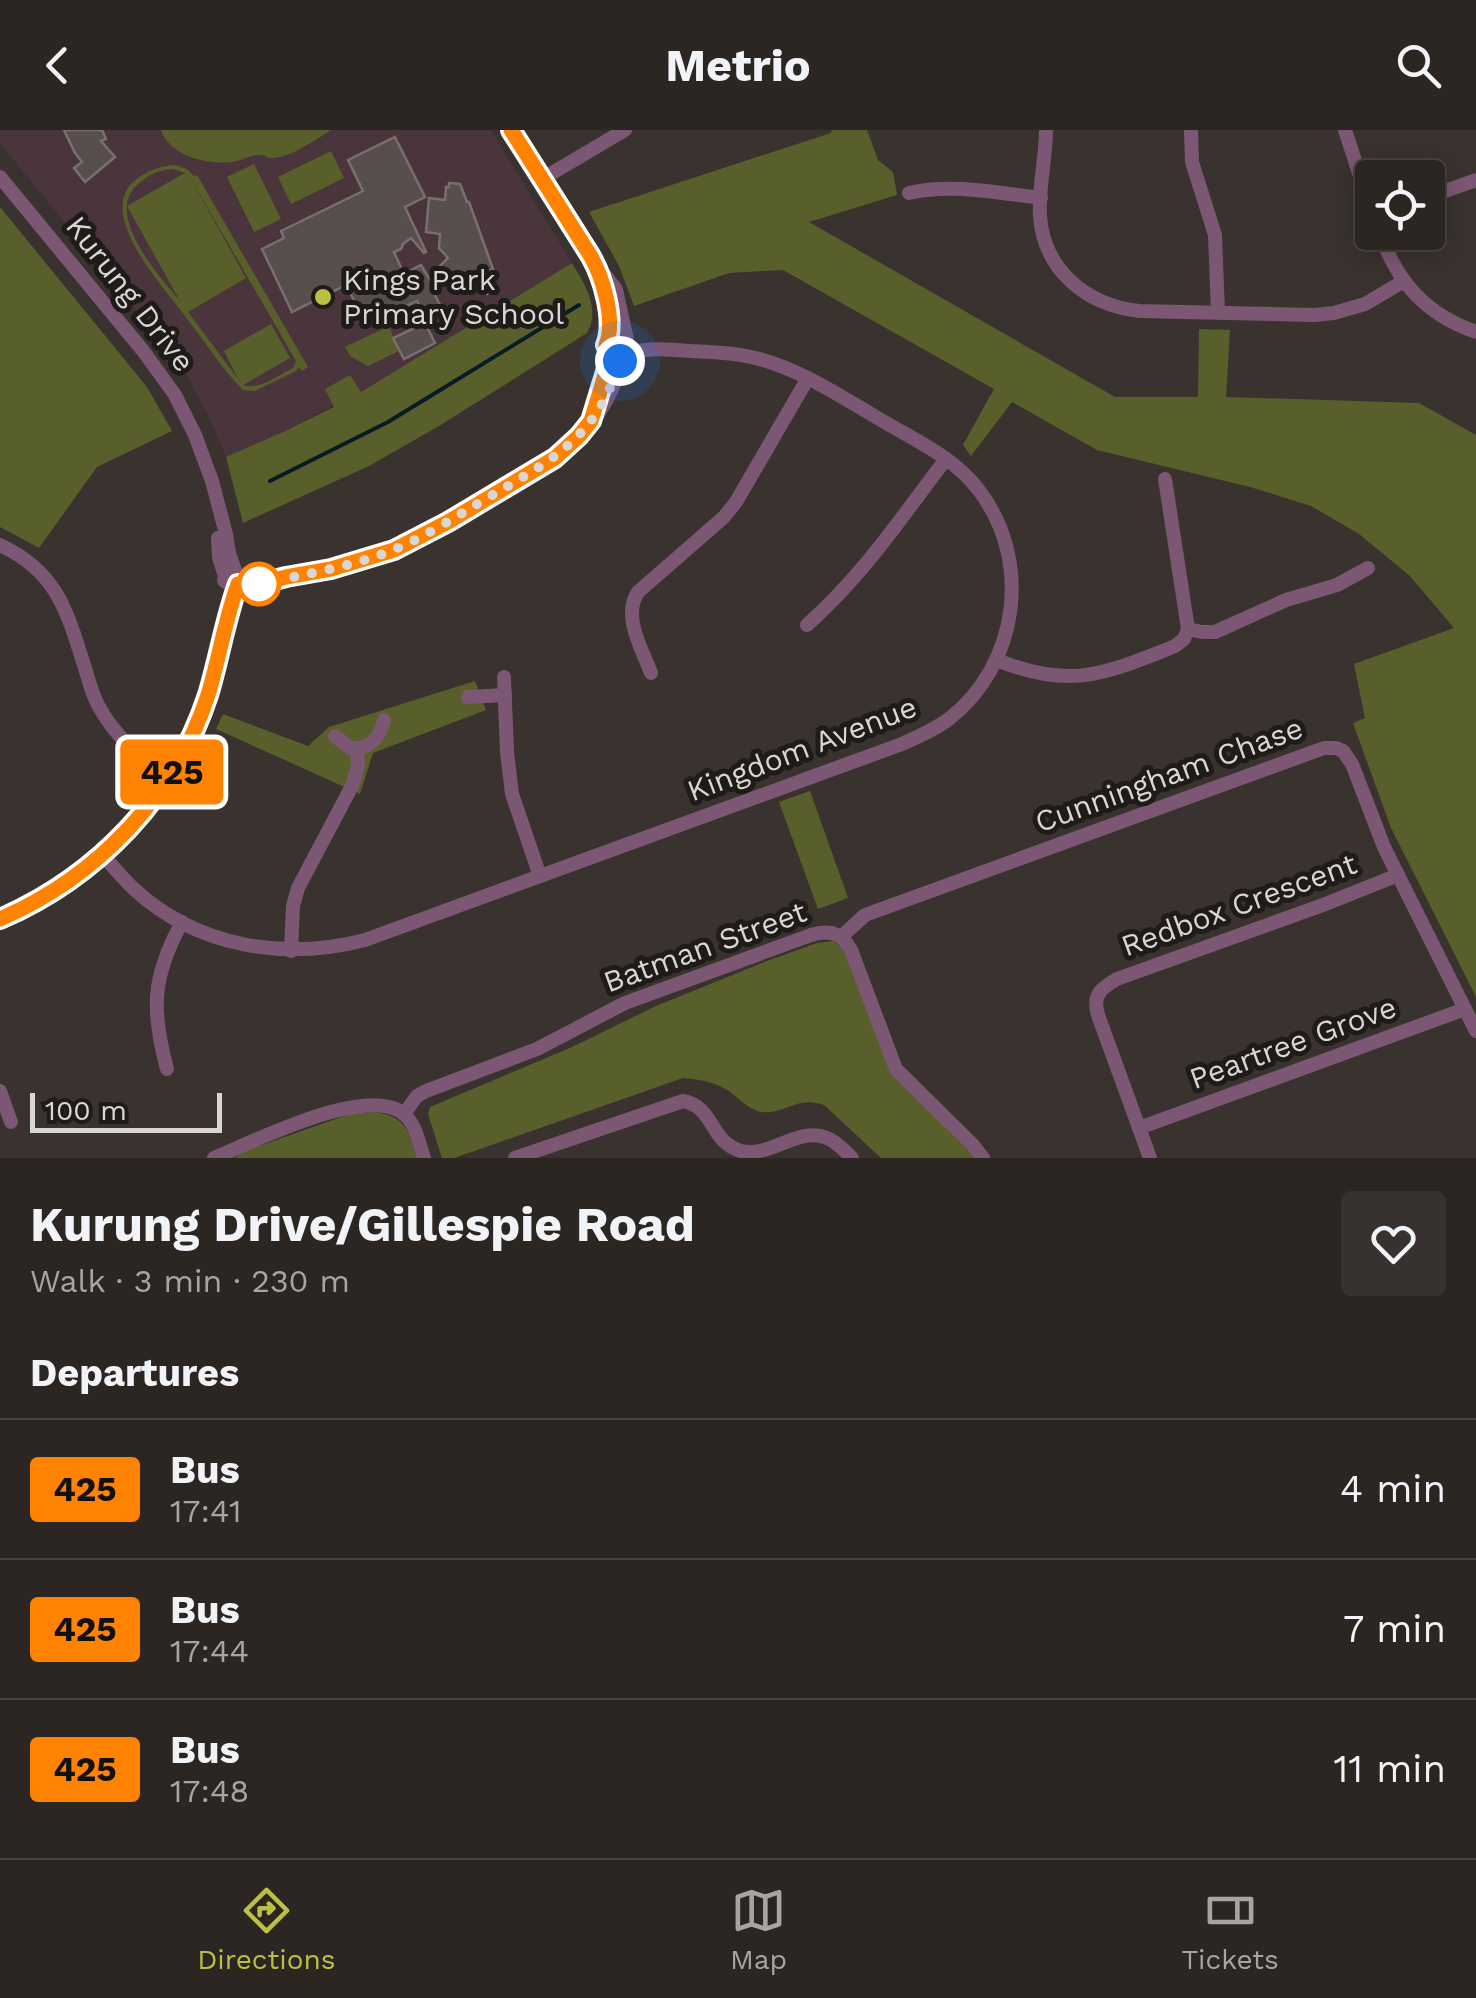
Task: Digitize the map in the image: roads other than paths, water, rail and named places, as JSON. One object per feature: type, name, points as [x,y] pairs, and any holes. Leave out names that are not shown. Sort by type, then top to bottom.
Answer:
[{"type":"street","points":[[234,580],[259,584],[394,550],[555,458],[602,408],[611,390],[619,348],[598,268],[511,130]]},
{"type":"street","points":[[542,179],[625,130]]},
{"type":"street","points":[[1046,130],[1040,212],[1050,253],[1066,277],[1087,294],[1113,307],[1314,315],[1364,304],[1404,281]]},
{"type":"street","points":[[1191,130],[1192,162],[1215,235],[1218,312]]},
{"type":"street","points":[[1346,130],[1355,160]]},
{"type":"street","name":"Kurung Drive","points":[[0,177],[164,377],[195,435],[212,481],[219,512],[218,548],[234,580],[227,625],[200,716],[168,778],[136,821],[102,855],[60,887],[0,919]]},
{"type":"street","points":[[1445,190],[1476,180]]},
{"type":"street","points":[[909,193],[954,188],[1041,198]]},
{"type":"street","points":[[1387,250],[1419,299],[1438,314],[1476,332]]},
{"type":"street","name":"Kingdom Avenue","points":[[102,855],[135,890],[161,910],[228,941],[268,950],[338,947],[919,737],[962,707],[997,660],[1012,603],[1007,548],[996,518],[978,489],[946,459],[808,378],[771,362],[730,353],[619,348]]},
{"type":"street","points":[[652,673],[632,619],[633,598],[736,502],[808,378]]},
{"type":"street","points":[[807,624],[868,564],[946,459]]},
{"type":"street","points":[[997,660],[1043,675],[1076,678],[1107,671],[1180,642],[1188,630],[1164,479]]},
{"type":"street","points":[[0,546],[28,560],[50,582],[66,611],[98,706],[135,753],[168,778]]},
{"type":"street","points":[[1188,630],[1215,632],[1276,604],[1337,586],[1368,568]]},
{"type":"street","points":[[504,677],[512,794],[540,876]]},
{"type":"street","points":[[468,697],[505,695]]},
{"type":"street","points":[[336,736],[350,748],[365,747],[379,736],[384,720]]},
{"type":"street","name":"Cunningham Chase","points":[[842,937],[865,915],[1330,747],[1342,751],[1352,764],[1374,826],[1476,1031]]},
{"type":"street","points":[[291,951],[298,888],[352,786],[358,766],[357,749]]},
{"type":"street","name":"Redbox Crescent","points":[[1150,1158],[1098,1015],[1096,999],[1100,990],[1398,875]]},
{"type":"street","points":[[167,1069],[157,1026],[158,983],[162,963],[182,922]]},
{"type":"street","name":"Batman Street","points":[[404,1114],[417,1096],[426,1091],[537,1049],[626,1003],[828,931],[842,937],[851,950],[896,1070],[983,1158]]},
{"type":"street","name":"Peartree Grove","points":[[1139,1128],[1465,1009]]},
{"type":"street","points":[[0,1091],[11,1122]]},
{"type":"street","points":[[515,1158],[683,1101],[704,1111],[720,1139],[738,1150],[758,1152],[818,1136],[834,1142],[852,1158]]},
{"type":"street","points":[[214,1158],[242,1144],[346,1108],[386,1106],[404,1114],[424,1158]]},
{"type":"waterway","points":[[270,481],[388,422],[579,305]]},
{"type":"place","name":"Kings Park Primary School","points":[[323,297]]}]
